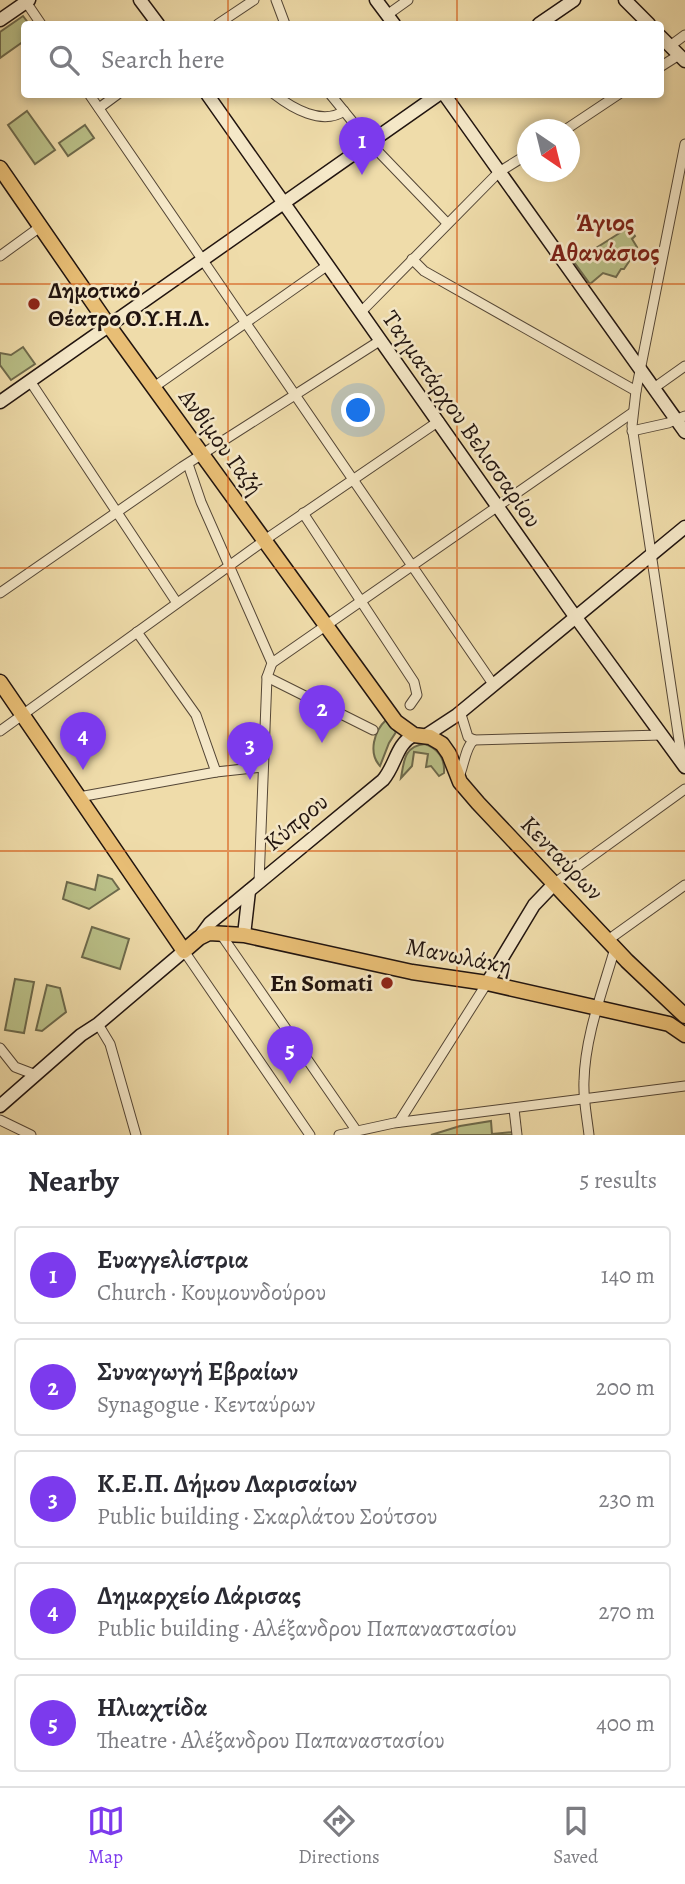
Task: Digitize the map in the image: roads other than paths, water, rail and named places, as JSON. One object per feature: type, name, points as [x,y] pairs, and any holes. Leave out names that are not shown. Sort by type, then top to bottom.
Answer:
[{"type":"main road","name":"Ανθίμου Γαζή","points":[[1,173],[396,722],[420,735]]},
{"type":"main road","points":[[0,682],[184,951]]},
{"type":"main road","name":"Κενταύρων","points":[[420,735],[439,742],[447,750],[458,779],[478,803],[612,944],[685,1016]]},
{"type":"main road","name":"Κύπρου","points":[[184,951],[199,938],[209,933],[220,933]]},
{"type":"main road","name":"Μανωλάκη","points":[[220,933],[244,935],[412,972],[487,983],[669,1024],[685,1035]]},
{"type":"street","points":[[140,0],[156,21]]},
{"type":"street","points":[[225,21],[254,0]]},
{"type":"street","points":[[276,0],[284,21]]},
{"type":"street","points":[[376,0],[390,20],[408,0]]},
{"type":"street","points":[[543,21],[574,0]]},
{"type":"street","points":[[625,0],[646,21]]},
{"type":"street","points":[[0,20],[27,1],[39,21]]},
{"type":"street","points":[[664,65],[682,58],[665,41],[685,35]]},
{"type":"street","points":[[92,98],[493,684]]},
{"type":"street","points":[[99,108],[113,98]]},
{"type":"street","name":"Ταγματάρχου Βελισσαρίου","points":[[210,98],[576,617],[684,765]]},
{"type":"street","points":[[280,98],[296,109],[315,115],[333,118],[344,111]]},
{"type":"street","points":[[333,98],[370,143],[447,223]]},
{"type":"street","points":[[0,402],[436,98]]},
{"type":"street","points":[[445,98],[641,371],[681,418],[685,432]]},
{"type":"street","points":[[580,120],[613,98]]},
{"type":"street","points":[[684,765],[632,431],[632,414],[685,144]]},
{"type":"street","points":[[361,312],[499,172],[517,160]]},
{"type":"street","points":[[0,256],[40,226]]},
{"type":"street","points":[[412,259],[424,271],[636,391]]},
{"type":"street","points":[[154,387],[328,265]]},
{"type":"street","points":[[0,593],[202,454],[381,340]]},
{"type":"street","points":[[654,388],[685,366]]},
{"type":"street","points":[[30,381],[177,603]]},
{"type":"street","points":[[244,935],[254,886],[267,677],[272,663],[632,414]]},
{"type":"street","points":[[632,431],[681,418]]},
{"type":"street","points":[[0,731],[303,513],[439,421]]},
{"type":"street","points":[[188,464],[201,502],[272,663]]},
{"type":"street","points":[[303,513],[414,682],[417,695],[411,705]]},
{"type":"street","name":"Κύπρου","points":[[199,938],[210,923],[383,780],[403,743],[460,711],[685,527]]},
{"type":"street","points":[[137,632],[196,715],[216,772]]},
{"type":"street","points":[[267,677],[373,730]]},
{"type":"street","points":[[460,711],[468,737],[474,740],[662,735]]},
{"type":"street","points":[[458,779],[465,763],[467,747],[474,740]]},
{"type":"street","points":[[79,797],[216,772],[262,767]]},
{"type":"street","points":[[399,1122],[534,905],[555,883],[685,789]]},
{"type":"street","points":[[589,1135],[584,1071],[612,944],[685,885]]},
{"type":"street","points":[[220,933],[356,1130]]},
{"type":"street","points":[[184,951],[310,1135]]},
{"type":"street","name":"Κύπρου","points":[[0,1106],[81,1035],[98,1024],[184,951]]},
{"type":"street","points":[[98,1024],[110,1044],[136,1135]]},
{"type":"street","points":[[0,1048],[15,1067],[36,1075]]},
{"type":"street","points":[[339,1135],[399,1122],[685,1086]]},
{"type":"street","points":[[514,1109],[517,1135]]},
{"type":"street","points":[[0,1120],[31,1135]]},
{"type":"place","name":"Ευαγγελίστρια","points":[[362,175]]},
{"type":"place","name":"Δημοτικό Θέατρο Ο.Υ.Η.Λ.","points":[[34,304]]},
{"type":"place","name":"Συναγωγή Εβραίων","points":[[322,743]]},
{"type":"place","name":"Δημαρχείο Λάρισας","points":[[83,770]]},
{"type":"place","name":"Κ.Ε.Π. Δήμου Λαρισαίων","points":[[250,780]]},
{"type":"place","name":"En Somati","points":[[387,983]]},
{"type":"place","name":"Ηλιαχτίδα","points":[[290,1084]]},
{"type":"district","name":"Άγιος Αθανάσιος","points":[[605,237]]}]
